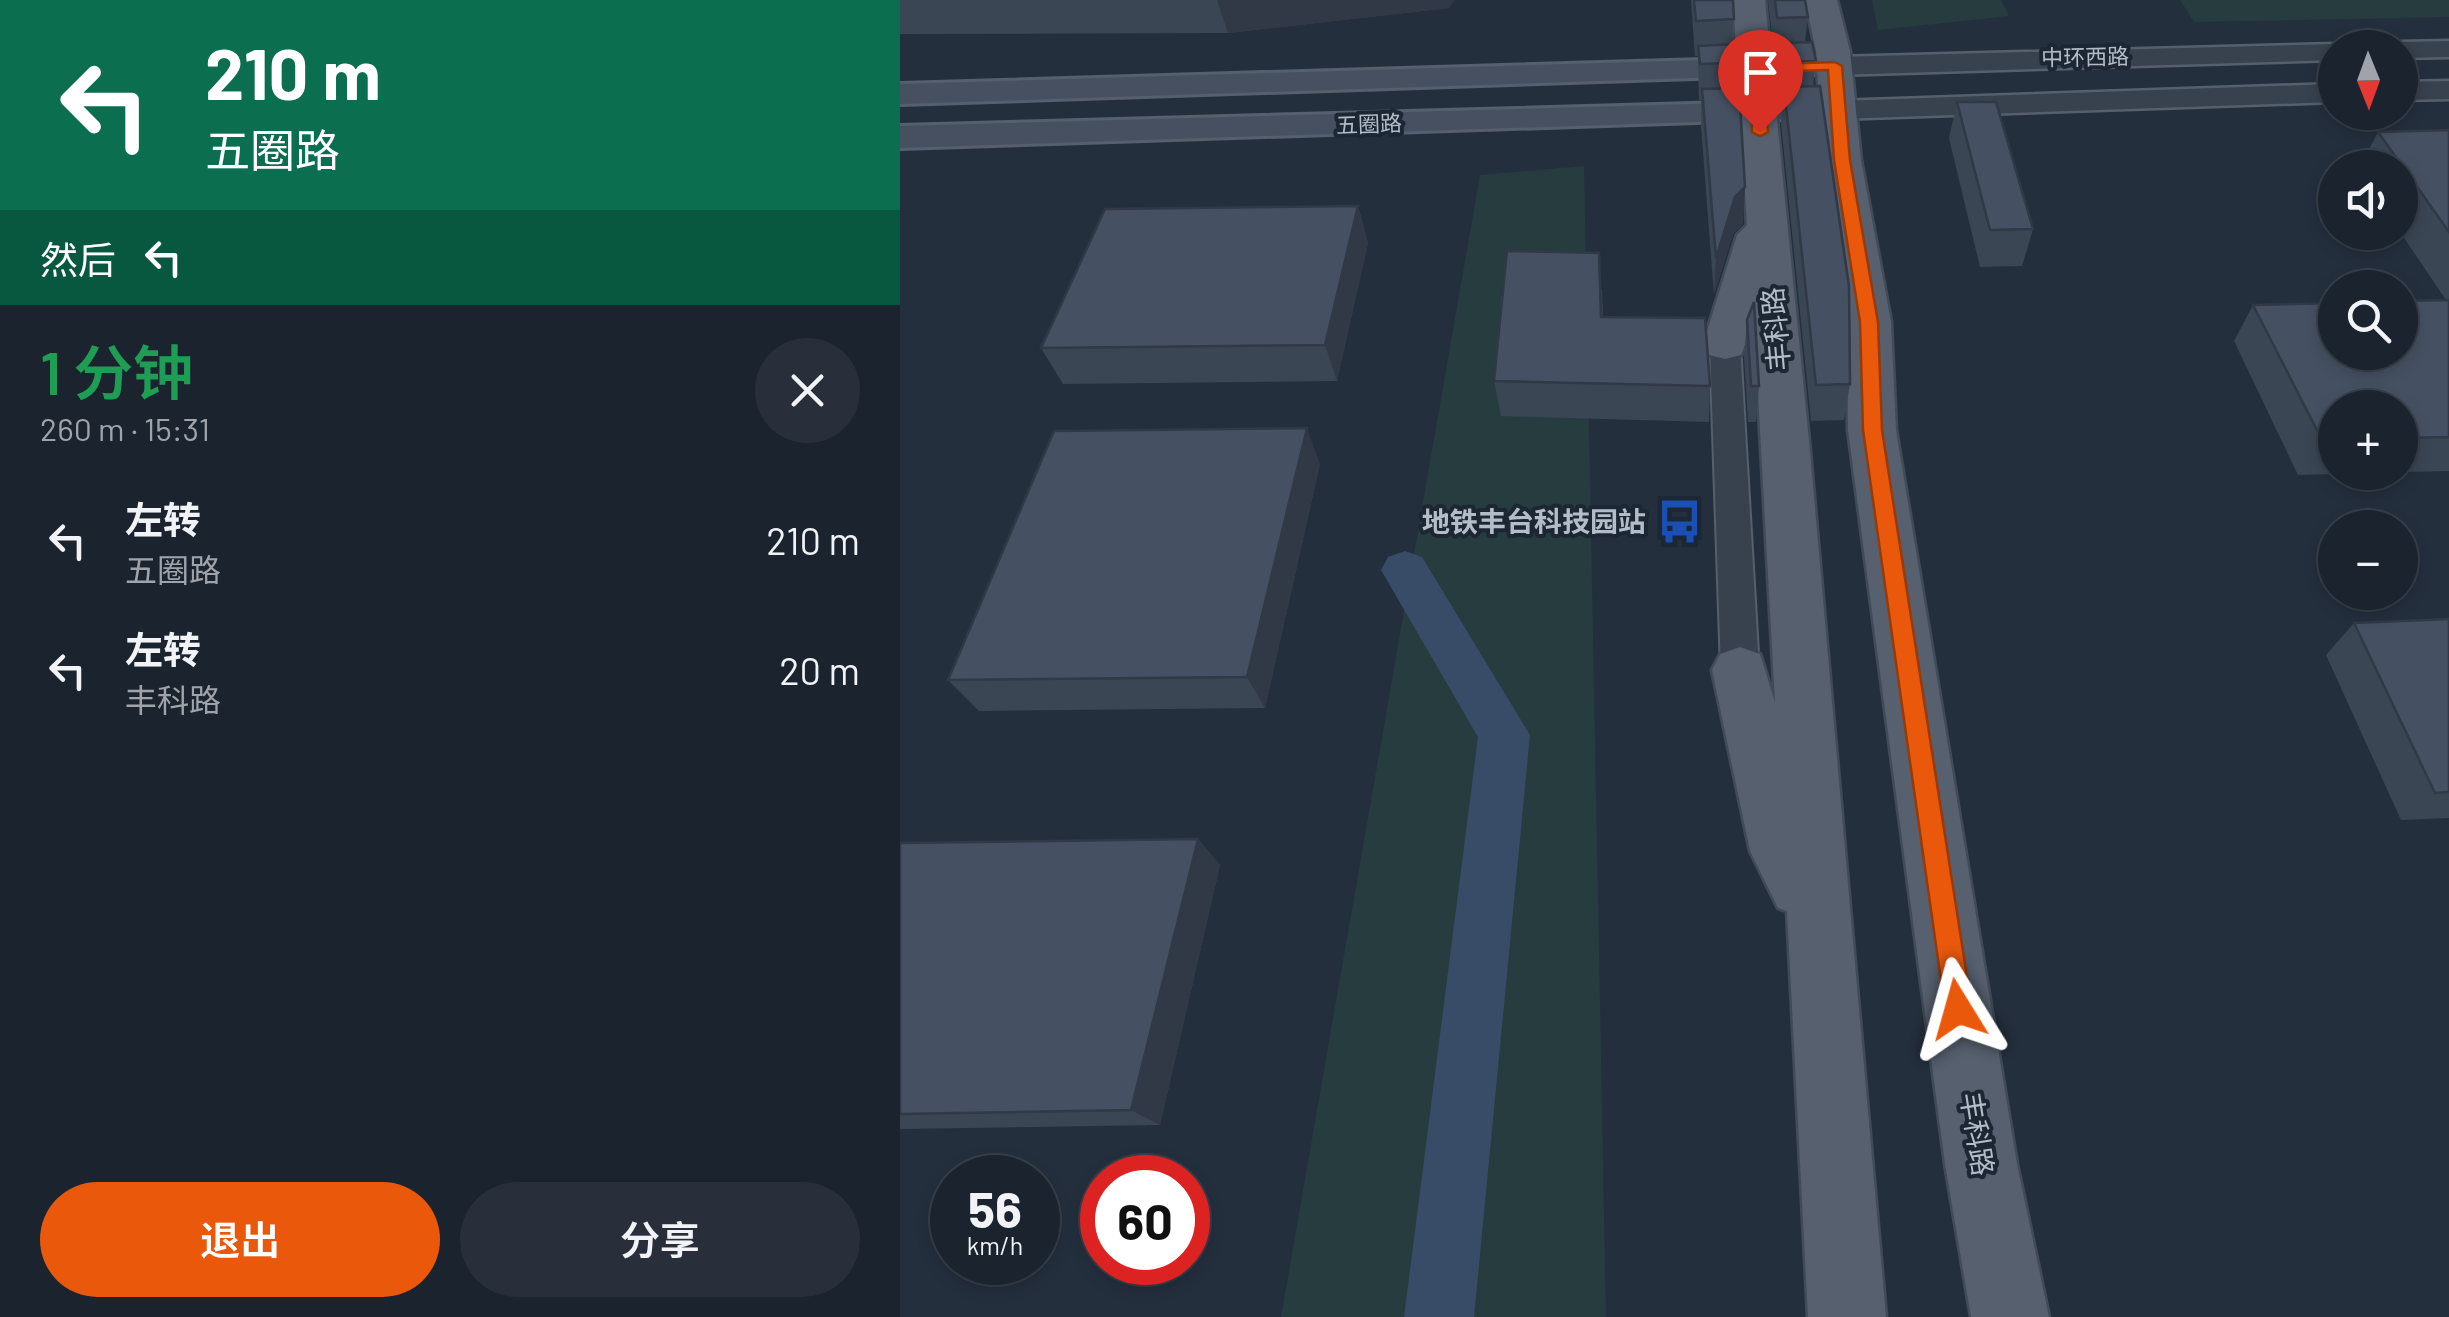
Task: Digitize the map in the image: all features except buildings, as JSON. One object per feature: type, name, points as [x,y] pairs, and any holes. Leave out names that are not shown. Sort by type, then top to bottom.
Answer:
[{"type":"main road","name":"丰科路","points":[[1749,0],[1847,1317]]},
{"type":"main road","name":"丰科路","points":[[1821,0],[1869,322],[1872,430],[1978,1144],[2010,1317]]},
{"type":"main road","name":"五圈路","points":[[900,94],[1755,68],[1836,88]]},
{"type":"main road","name":"五圈路","points":[[900,138],[1758,110],[1836,88]]},
{"type":"main road","points":[[1725,344],[1749,250],[1766,214]]},
{"type":"main road","points":[[1740,670],[1780,851],[1819,922]]},
{"type":"street","points":[[2418,50],[2449,49]]},
{"type":"street","name":"中环西路","points":[[1836,88],[2318,53]]},
{"type":"street","name":"中环西路","points":[[1836,88],[2318,93]]},
{"type":"street","points":[[2418,91],[2449,90]]},
{"type":"street","name":"丰科路","points":[[1725,344],[1740,670]]},
{"type":"green space","points":[[1872,0],[2001,0],[2009,16],[1878,30]]},
{"type":"green space","points":[[2180,0],[2449,0],[2449,17],[2194,22]]},
{"type":"green space","points":[[1584,166],[1606,1317],[1281,1317],[1480,175]]},
{"type":"waterway","points":[[1405,570],[1504,735],[1439,1317]]},
{"type":"place","name":"地铁丰台科技园站","points":[[1679,522]]},
{"type":"route","points":[[1760,132],[1755,68],[1835,66],[1842,160],[1869,322],[1872,430],[1958,1009]]}]
